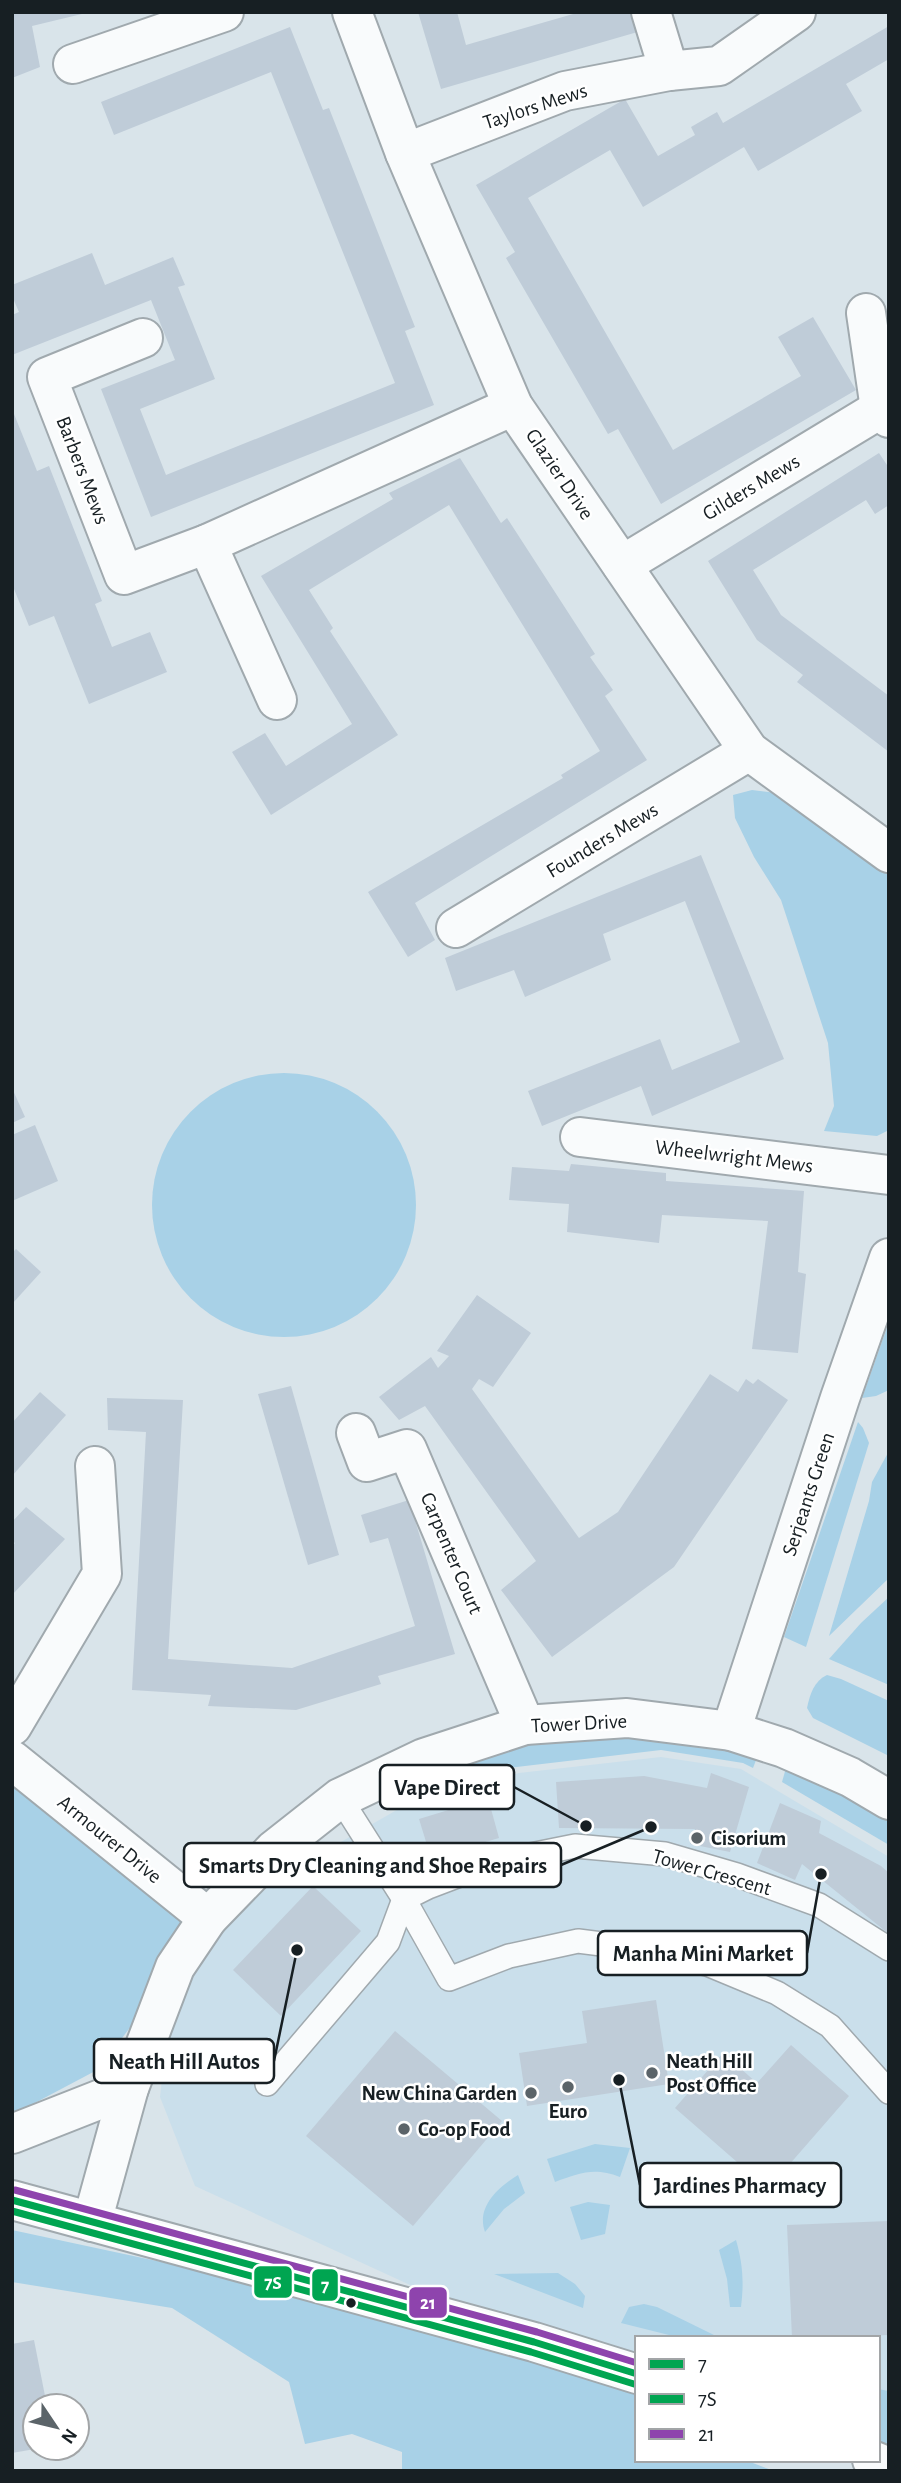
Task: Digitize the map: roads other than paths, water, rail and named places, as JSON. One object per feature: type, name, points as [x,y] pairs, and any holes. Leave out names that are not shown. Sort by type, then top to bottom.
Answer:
[{"type":"street","points":[[73,64],[225,12]]},
{"type":"street","name":"Glazier Drive","points":[[352,12],[405,153],[513,406],[749,751],[889,853]]},
{"type":"street","points":[[651,12],[669,71]]},
{"type":"street","name":"Taylors Mews","points":[[405,153],[565,91],[669,71],[719,66],[796,12]]},
{"type":"street","name":"Gilders Mews","points":[[622,565],[884,414],[866,313]]},
{"type":"street","name":"Barbers Mews","points":[[143,338],[47,377],[124,575],[207,544],[513,406]]},
{"type":"street","points":[[207,544],[277,700]]},
{"type":"street","name":"Founders Mews","points":[[456,928],[749,751]]},
{"type":"street","name":"Wheelwright Mews","points":[[580,1137],[889,1175]]},
{"type":"street","name":"Serjeants Green","points":[[731,1731],[840,1398],[889,1258]]},
{"type":"street","name":"Carpenter Court","points":[[356,1433],[367,1462],[407,1449],[525,1725]]},
{"type":"street","points":[[12,1726],[102,1574],[95,1466]]},
{"type":"street","name":"Tower Drive","points":[[92,2222],[129,2088],[176,1967],[208,1918],[274,1850],[340,1798],[424,1758],[525,1725],[627,1718],[731,1731],[850,1777],[889,1800]]},
{"type":"street","name":"Armourer Drive","points":[[12,1760],[208,1918]]},
{"type":"street","points":[[12,2134],[129,2088]]},
{"type":"street","points":[[12,2200],[534,2342],[635,2373]]},
{"type":"lane","points":[[340,1798],[404,1899],[449,1979],[509,1956],[578,1941],[649,1950],[707,1964],[777,1993],[830,2026],[889,2092]]},
{"type":"lane","name":"Tower Crescent","points":[[404,1899],[491,1863],[575,1846],[665,1854],[737,1875],[820,1905],[889,1949]]},
{"type":"lane","points":[[267,2084],[388,1942],[404,1899]]},
{"type":"place","name":"Vape Direct","points":[[586,1826]]},
{"type":"place","name":"Smarts Dry Cleaning and Shoe Repairs","points":[[651,1827]]},
{"type":"place","name":"Cisorium","points":[[697,1838]]},
{"type":"place","name":"Manha Mini Market","points":[[821,1874]]},
{"type":"place","name":"Neath Hill Autos","points":[[297,1950]]},
{"type":"place","name":"Neath Hill Post Office","points":[[652,2073]]},
{"type":"place","name":"Jardines Pharmacy","points":[[619,2080]]},
{"type":"place","name":"Euro","points":[[568,2087]]},
{"type":"place","name":"New China Garden","points":[[531,2093]]},
{"type":"place","name":"Co-op Food","points":[[404,2129]]}]
